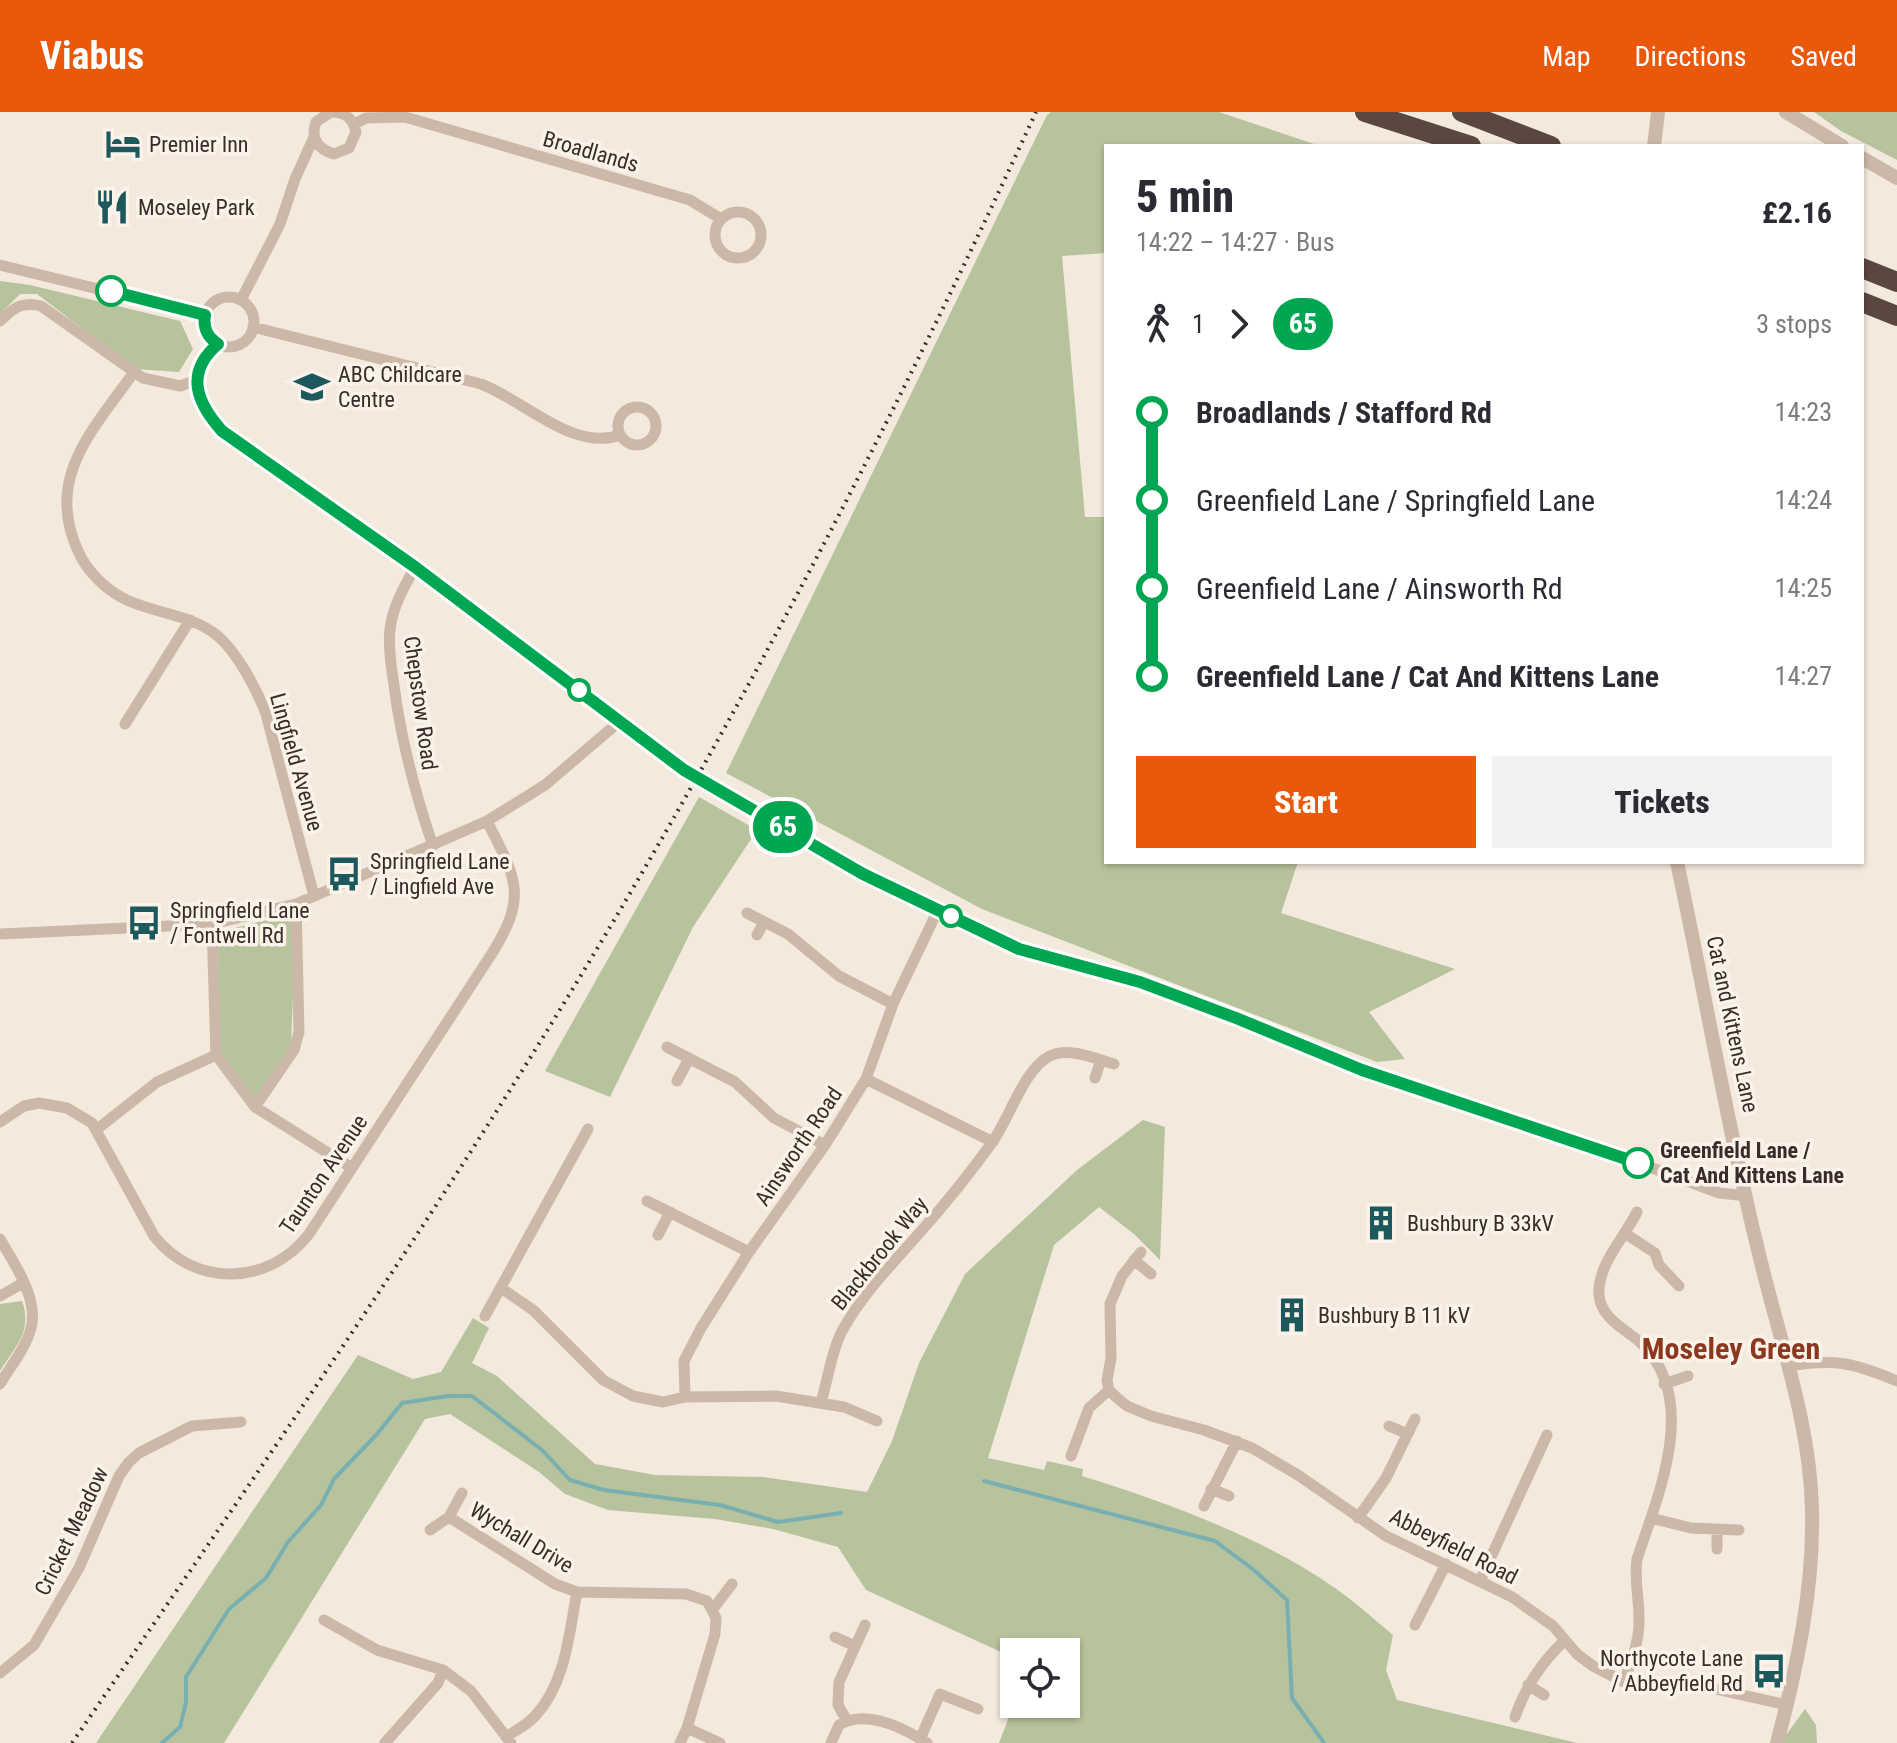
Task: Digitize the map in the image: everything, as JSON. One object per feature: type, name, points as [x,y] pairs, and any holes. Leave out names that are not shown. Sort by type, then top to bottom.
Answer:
[{"type":"highway","points":[[1365,112],[1466,144]]},
{"type":"highway","points":[[1384,112],[1467,144]]},
{"type":"highway","points":[[1462,112],[1546,144]]},
{"type":"highway","points":[[1864,269],[1897,282]]},
{"type":"highway","points":[[1864,303],[1897,316]]},
{"type":"street","points":[[241,300],[280,224],[303,163],[314,137],[316,122],[332,112],[346,115],[356,132],[349,148],[303,163]]},
{"type":"street","points":[[1654,144],[1658,112]]},
{"type":"street","points":[[1786,112],[1839,144]]},
{"type":"street","name":"Broadlands","points":[[354,124],[366,118],[405,117],[690,200],[721,219]]},
{"type":"street","points":[[314,137],[319,147],[331,153]]},
{"type":"street","points":[[1864,159],[1897,178]]},
{"type":"street","points":[[741,212],[754,218],[761,231],[756,250],[737,258],[723,252],[716,240],[717,225],[721,219],[741,212]]},
{"type":"street","points":[[0,265],[205,315]]},
{"type":"street","points":[[234,298],[241,300],[251,312],[253,327],[246,340],[225,347],[207,335],[205,315],[219,299],[234,298]]},
{"type":"street","points":[[0,321],[18,305],[29,303],[41,306],[134,372],[152,381],[180,386],[197,380]]},
{"type":"street","points":[[253,327],[481,384],[508,395],[557,427],[586,438],[609,439],[620,435]]},
{"type":"street","points":[[218,344],[209,352],[197,380],[200,402],[222,431],[415,567],[700,780],[863,874],[1019,949],[1140,982],[1362,1070],[1607,1151],[1719,1193],[1747,1196]]},
{"type":"street","name":"Lingfield Avenue","points":[[134,372],[77,453],[66,490],[67,519],[72,538],[83,563],[103,584],[127,601],[190,620],[221,638],[258,694],[266,714],[314,896]]},
{"type":"street","name":"Chepstow Road","points":[[415,567],[399,596],[390,629],[390,657],[411,781],[433,846]]},
{"type":"street","points":[[125,724],[190,620]]},
{"type":"street","points":[[0,934],[212,924],[296,904],[487,821],[545,785],[620,721]]},
{"type":"street","name":"Taunton Avenue","points":[[0,1122],[24,1106],[52,1104],[92,1123],[154,1236],[165,1250],[216,1275],[253,1272],[287,1257],[309,1234],[495,948],[514,910],[511,871],[487,821]]},
{"type":"street","name":"Cat and Kittens Lane","points":[[1677,864],[1758,1254],[1805,1433],[1812,1509],[1808,1586],[1797,1665],[1777,1743]]},
{"type":"street","points":[[255,1107],[294,1050],[299,1032],[296,904]]},
{"type":"street","name":"Ainsworth Road","points":[[685,1397],[684,1361],[701,1328],[866,1079],[893,1004],[938,910]]},
{"type":"street","points":[[747,913],[788,934],[839,976],[893,1004]]},
{"type":"street","points":[[757,935],[764,922]]},
{"type":"street","points":[[212,924],[216,1055],[255,1107],[352,1168]]},
{"type":"street","points":[[667,1047],[735,1082],[774,1118],[825,1145]]},
{"type":"street","name":"Blackbrook Way","points":[[821,1402],[841,1333],[877,1280],[924,1228],[993,1142],[1030,1076],[1048,1057],[1060,1053],[1075,1053],[1114,1064]]},
{"type":"street","points":[[96,1130],[157,1082],[216,1055]]},
{"type":"street","points":[[677,1081],[689,1059]]},
{"type":"street","points":[[1095,1078],[1101,1060]]},
{"type":"street","points":[[866,1079],[993,1142]]},
{"type":"street","points":[[485,1316],[588,1129]]},
{"type":"street","points":[[647,1201],[749,1252]]},
{"type":"street","points":[[658,1235],[670,1212]]},
{"type":"street","points":[[1624,1682],[1634,1655],[1640,1620],[1635,1572],[1637,1559],[1667,1462],[1671,1427],[1669,1397],[1650,1352],[1607,1315],[1601,1304],[1603,1271],[1637,1212]]},
{"type":"street","points":[[1626,1234],[1655,1253],[1659,1265],[1679,1286]]},
{"type":"street","points":[[0,1239],[23,1283],[32,1311],[31,1331],[0,1384]]},
{"type":"street","points":[[1071,1456],[1089,1408],[1109,1390],[1110,1304],[1122,1276],[1138,1256],[1151,1274]]},
{"type":"street","points":[[0,1296],[23,1283]]},
{"type":"street","points":[[501,1288],[533,1310],[603,1380],[633,1396],[663,1402],[685,1397],[776,1396],[844,1407],[877,1421]]},
{"type":"street","points":[[1789,1366],[1822,1361],[1859,1365],[1897,1381]]},
{"type":"street","points":[[1664,1384],[1688,1376]]},
{"type":"street","name":"Abbeyfield Road","points":[[1109,1390],[1127,1406],[1237,1441],[1288,1469],[1386,1536],[1531,1609],[1593,1666],[1624,1682],[1659,1687],[1706,1687],[1787,1705]]},
{"type":"street","points":[[1358,1518],[1386,1478],[1415,1419]]},
{"type":"street","name":"Cricket Meadow","points":[[0,1673],[34,1645],[79,1568],[119,1476],[129,1462],[139,1453],[192,1426],[241,1422]]},
{"type":"street","points":[[1389,1426],[1408,1434]]},
{"type":"street","points":[[1480,1581],[1547,1435]]},
{"type":"street","points":[[1204,1506],[1237,1441]]},
{"type":"street","points":[[1211,1489],[1229,1496]]},
{"type":"street","points":[[430,1530],[449,1517],[462,1493]]},
{"type":"street","name":"Wychall Drive","points":[[449,1517],[555,1584],[577,1592],[686,1594],[707,1601],[713,1609]]},
{"type":"street","points":[[1651,1518],[1691,1528],[1739,1530]]},
{"type":"street","points":[[1717,1530],[1717,1549]]},
{"type":"street","points":[[1415,1625],[1446,1564]]},
{"type":"street","points":[[680,1743],[715,1634],[713,1609],[732,1584]]},
{"type":"street","points":[[324,1620],[377,1650],[443,1670],[471,1691],[509,1740],[535,1717],[549,1698],[565,1659],[577,1592]]},
{"type":"street","points":[[850,1720],[838,1705],[839,1682],[865,1625]]},
{"type":"street","points":[[835,1637],[855,1646]]},
{"type":"street","points":[[1515,1717],[1528,1685],[1541,1665],[1565,1640]]},
{"type":"street","points":[[385,1743],[438,1683],[443,1670]]},
{"type":"street","points":[[1528,1685],[1544,1695]]},
{"type":"street","points":[[831,1743],[839,1725],[866,1718],[924,1741],[940,1694],[978,1709]]},
{"type":"street","points":[[687,1728],[720,1743]]},
{"type":"green space","points":[[1051,112],[1219,112],[1314,144],[1104,144],[1104,253],[1062,256],[1085,517],[1104,517],[1104,864],[1297,864],[1281,913],[1455,969],[1369,1012],[1405,1059],[1377,1062],[982,909],[726,773]]},
{"type":"green space","points":[[1814,112],[1897,112],[1897,160],[1841,131]]},
{"type":"green space","points":[[0,281],[30,285],[180,321],[193,349],[179,372],[135,369],[37,294],[20,294],[0,314]]},
{"type":"green space","points":[[699,797],[757,830],[693,927],[610,1097],[545,1071]]},
{"type":"green space","points":[[296,913],[291,1047],[255,1099],[219,1052],[218,932]]},
{"type":"green space","points":[[1143,1120],[1165,1127],[1160,1260],[1134,1234],[1099,1207],[1054,1245],[988,1458],[1044,1470],[1047,1461],[1083,1469],[1082,1476],[1147,1497],[1246,1537],[1335,1588],[1393,1635],[1386,1670],[1397,1700],[1577,1743],[999,1743],[1009,1718],[1080,1718],[1080,1638],[1000,1638],[1000,1652],[866,1590],[838,1547],[773,1529],[715,1519],[608,1510],[565,1494],[539,1472],[450,1414],[425,1419],[224,1743],[96,1743],[358,1355],[413,1379],[441,1372],[473,1318],[489,1328],[472,1363],[497,1376],[595,1464],[655,1475],[763,1477],[867,1492],[892,1441],[919,1363],[965,1274],[1077,1170]]},
{"type":"green space","points":[[22,1301],[24,1330],[0,1371],[0,1304]]},
{"type":"green space","points":[[1805,1709],[1816,1725],[1817,1743],[1780,1743]]},
{"type":"waterway","points":[[162,1743],[180,1727],[186,1702],[186,1677],[229,1609],[266,1578],[288,1542],[321,1505],[334,1479],[402,1403],[472,1396],[542,1450],[570,1480],[604,1490],[720,1505],[778,1522],[841,1513]]},
{"type":"waterway","points":[[984,1481],[1215,1541],[1254,1570],[1287,1600],[1292,1698],[1324,1743]]},
{"type":"railway","points":[[72,1743],[397,1265],[522,1071],[645,868],[822,548],[932,331],[1036,112]]},
{"type":"bus line","name":"65","points":[[111,291],[205,315],[207,335],[218,344],[209,352],[200,369],[197,380],[200,402],[222,431],[240,445],[415,567],[684,770],[863,874],[1019,949],[1140,982],[1362,1070],[1638,1163]]},
{"type":"place","name":"Premier Inn","points":[[123,144]]},
{"type":"place","name":"Moseley Park","points":[[112,207]]},
{"type":"place","name":"ABC Childcare Centre","points":[[312,387]]},
{"type":"place","name":"Springfield Lane / Lingfield Ave","points":[[344,874]]},
{"type":"place","name":"Springfield Lane / Fontwell Rd","points":[[144,923]]},
{"type":"place","name":"Greenfield Lane / Cat And Kittens Lane","points":[[1638,1163]]},
{"type":"place","name":"Bushbury B 33kV","points":[[1381,1223]]},
{"type":"place","name":"Bushbury B 11 kV","points":[[1292,1315]]},
{"type":"place","name":"Northycote Lane / Abbeyfield Rd","points":[[1769,1671]]},
{"type":"district","name":"Moseley Green","points":[[1731,1349]]}]
